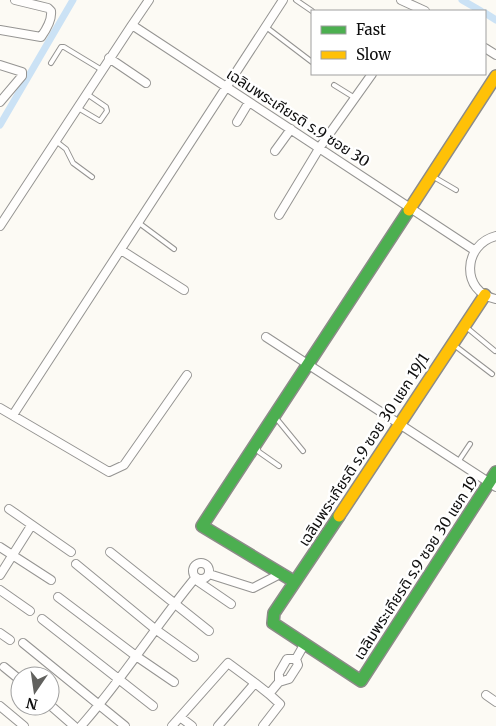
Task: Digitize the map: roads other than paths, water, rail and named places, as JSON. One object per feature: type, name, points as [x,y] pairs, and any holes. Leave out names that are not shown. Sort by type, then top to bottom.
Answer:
[{"type":"street","points":[[0,30],[34,38],[41,37],[52,16],[48,8],[14,0]]},
{"type":"street","points":[[0,226],[149,0]]},
{"type":"street","points":[[13,415],[283,0]]},
{"type":"street","points":[[400,0],[411,9]]},
{"type":"street","name":"เฉลิมพระเกียรติ ร.9 ซอย 30","points":[[132,25],[474,250]]},
{"type":"street","points":[[109,58],[146,83]]},
{"type":"street","points":[[0,66],[22,72],[22,76],[0,102]]},
{"type":"street","points":[[279,215],[320,147],[371,75]]},
{"type":"street","points":[[295,582],[202,526],[496,76]]},
{"type":"street","points":[[236,122],[249,102]]},
{"type":"street","points":[[276,151],[291,129]]},
{"type":"street","points":[[496,236],[480,243],[474,250],[469,270],[474,284],[485,295],[496,299]]},
{"type":"street","points":[[121,250],[184,290]]},
{"type":"street","name":"เฉลิมพระเกียรติ ร.9 ซอย 30 แยก 19/1","points":[[305,643],[273,623],[274,613],[485,295]]},
{"type":"street","points":[[266,337],[309,363],[399,425],[493,485]]},
{"type":"street","points":[[0,408],[109,472],[115,471],[124,465],[187,375]]},
{"type":"street","name":"เฉลิมพระเกียรติ ร.9 ซอย 30 แยก 19","points":[[305,643],[361,680],[493,485],[496,472]]},
{"type":"street","points":[[9,509],[71,552]]},
{"type":"street","points":[[0,575],[31,526]]},
{"type":"street","points":[[0,547],[51,580]]},
{"type":"street","points":[[110,552],[209,631]]},
{"type":"street","points":[[76,564],[155,629],[194,657]]},
{"type":"street","points":[[209,574],[208,567],[201,564],[194,568],[196,578],[231,604]]},
{"type":"street","points":[[209,574],[253,588],[282,573]]},
{"type":"street","points":[[196,578],[203,579],[209,574]]},
{"type":"street","points":[[81,726],[99,706],[155,629],[196,578]]},
{"type":"street","points":[[0,590],[30,611]]},
{"type":"street","points":[[58,597],[174,682]]},
{"type":"street","points":[[42,619],[153,706]]},
{"type":"street","points":[[0,633],[10,640]]},
{"type":"street","points":[[22,642],[125,726]]},
{"type":"street","points":[[269,694],[279,682],[289,679],[298,665],[296,659],[305,643]]},
{"type":"street","points":[[279,682],[279,673],[287,659],[296,659]]},
{"type":"street","points":[[172,726],[228,663],[280,704],[263,726]]},
{"type":"street","points":[[4,667],[10,672]]},
{"type":"street","points":[[218,726],[255,683]]},
{"type":"street","points":[[486,695],[496,702]]},
{"type":"street","points":[[0,706],[24,726]]},
{"type":"street","points":[[60,714],[74,726]]},
{"type":"street","points":[[180,717],[192,726]]},
{"type":"lane","points":[[296,0],[311,10]]},
{"type":"lane","points":[[266,27],[311,61]]},
{"type":"lane","points":[[51,63],[61,47],[64,47],[102,70]]},
{"type":"lane","points":[[334,85],[356,99]]},
{"type":"lane","points":[[78,108],[96,120],[102,119],[107,109],[87,94]]},
{"type":"lane","points":[[56,142],[66,149],[73,163],[92,177]]},
{"type":"lane","points":[[432,176],[456,190]]},
{"type":"lane","points":[[139,223],[174,249]]},
{"type":"lane","points":[[464,326],[495,351]]},
{"type":"lane","points":[[452,343],[492,374]]},
{"type":"lane","points":[[274,416],[303,451]]},
{"type":"lane","points":[[256,443],[259,452],[279,466]]},
{"type":"lane","points":[[458,462],[470,444]]},
{"type":"waterway","points":[[0,125],[73,0]]},
{"type":"waterway","points":[[462,0],[479,10]]},
{"type":"waterway","points":[[486,14],[496,20]]}]
